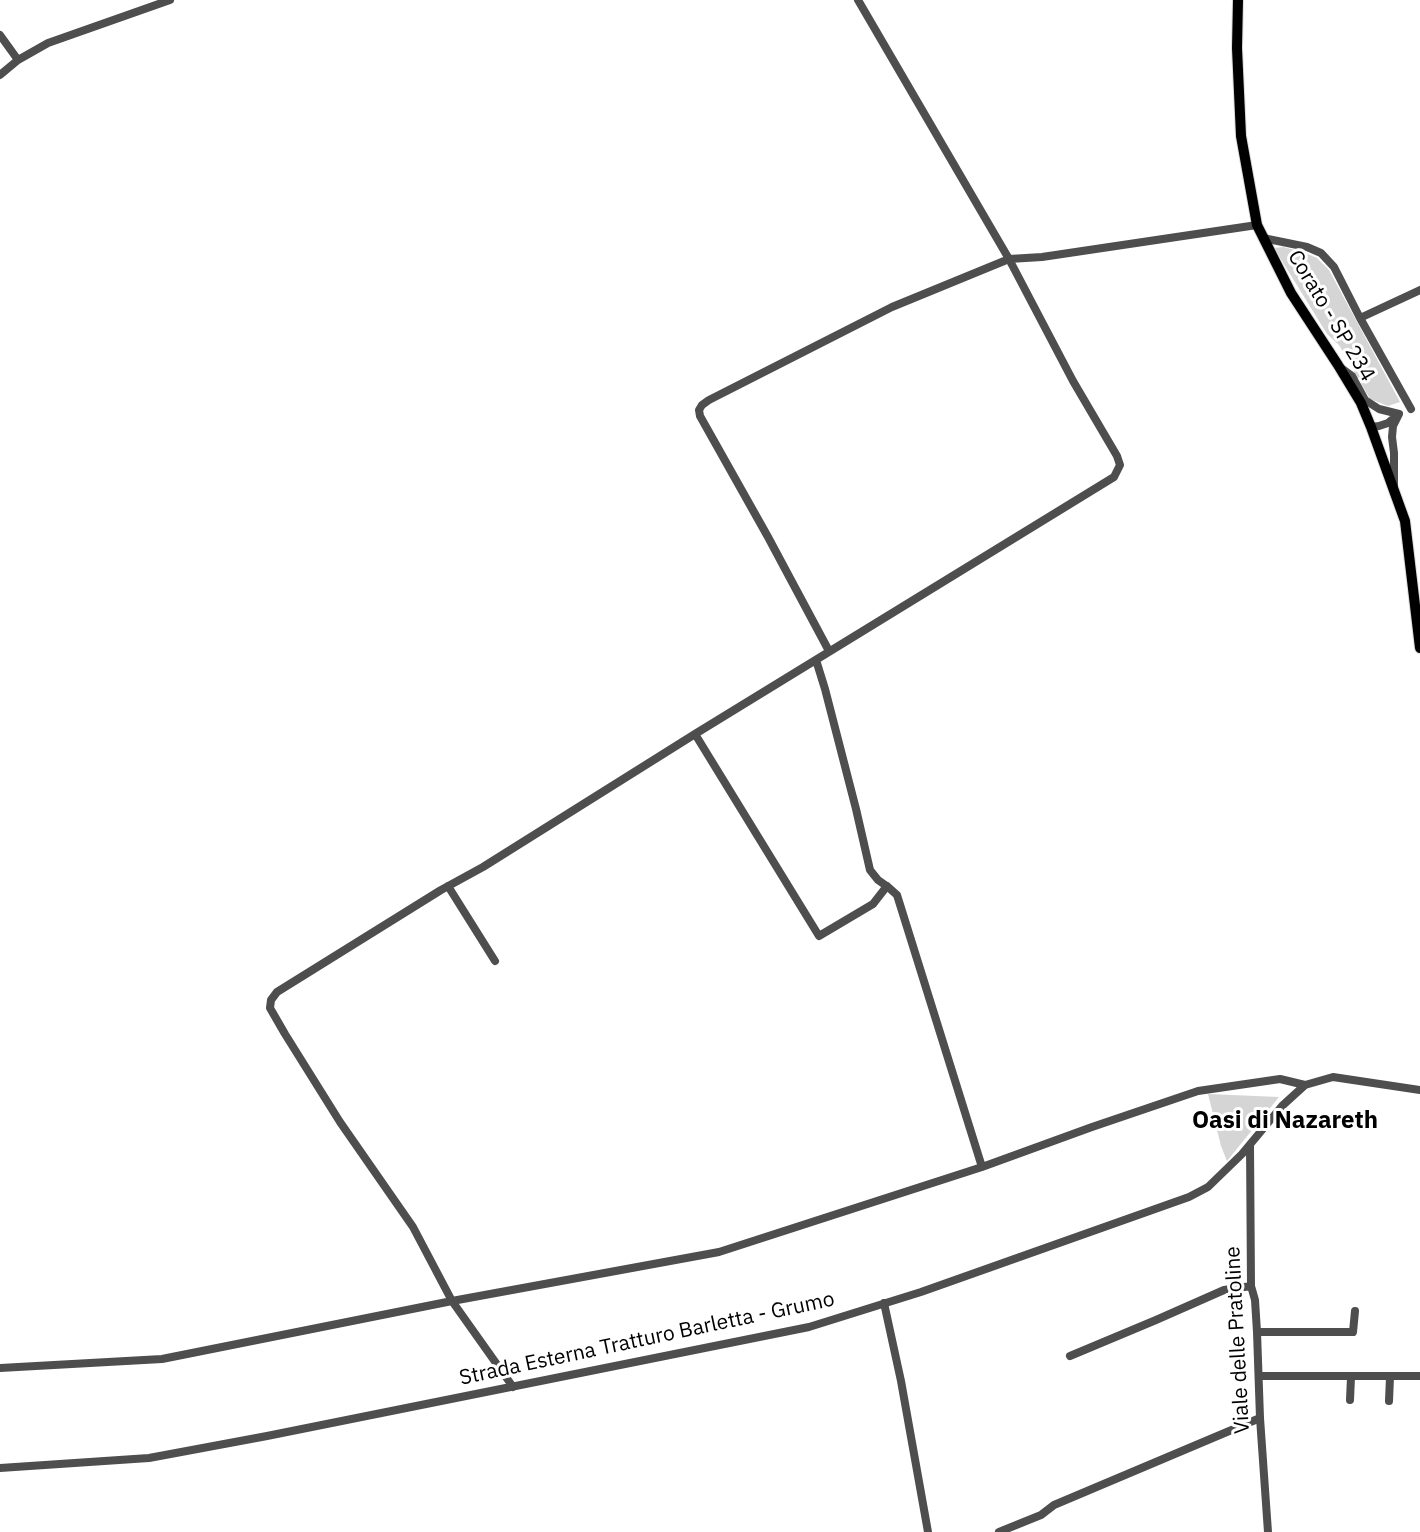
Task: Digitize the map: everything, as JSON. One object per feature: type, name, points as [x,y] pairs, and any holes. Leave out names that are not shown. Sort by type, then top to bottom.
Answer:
[{"type":"main road","name":"Corato - SP 234","points":[[1238,0],[1237,48],[1241,136],[1257,225],[1291,293],[1361,403],[1371,426],[1405,521],[1420,648]]},
{"type":"street","points":[[0,75],[18,60],[48,43],[170,0]]},
{"type":"street","points":[[513,1387],[452,1301],[413,1227],[334,1112],[285,1034],[270,1008],[271,1000],[277,992],[1114,477],[1120,465],[1009,260],[858,0]]},
{"type":"street","points":[[0,35],[18,60]]},
{"type":"street","points":[[830,651],[700,416],[699,410],[702,405],[709,399],[892,307],[1009,260],[1257,225]]},
{"type":"street","points":[[1263,238],[1299,244],[1321,253],[1334,267],[1360,318],[1415,408],[1399,414],[1388,423],[1371,426]]},
{"type":"street","points":[[1360,318],[1420,291]]},
{"type":"street","points":[[1338,365],[1352,376],[1365,400],[1379,409],[1399,414]]},
{"type":"street","points":[[1394,489],[1392,437],[1393,426],[1399,414]]},
{"type":"street","points":[[816,660],[831,711],[870,870],[878,880],[897,895],[982,1167]]},
{"type":"street","points":[[695,734],[819,936],[873,904],[887,886]]},
{"type":"street","points":[[448,886],[495,961]]},
{"type":"street","name":"Strada Esterna Tratturo Barletta - Grumo","points":[[0,1468],[149,1458],[809,1327],[921,1292],[1189,1197],[1208,1186],[1242,1154],[1282,1106],[1305,1085],[1333,1077],[1420,1090]]},
{"type":"street","points":[[0,1368],[162,1359],[452,1301],[719,1252],[982,1167],[1198,1091],[1280,1079],[1305,1085]]},
{"type":"street","name":"Viale delle Pratoline","points":[[1250,1146],[1251,1286],[1255,1300],[1268,1532]]},
{"type":"street","points":[[1070,1356],[1224,1290],[1251,1286]]},
{"type":"street","points":[[884,1304],[901,1381],[928,1532]]},
{"type":"street","points":[[1257,1332],[1353,1332],[1355,1311]]},
{"type":"street","points":[[1259,1376],[1420,1376]]},
{"type":"street","points":[[1350,1400],[1351,1377]]},
{"type":"street","points":[[1389,1401],[1390,1377]]},
{"type":"street","points":[[999,1532],[1041,1515],[1054,1505],[1260,1418]]},
{"type":"shaded area","points":[[1283,247],[1317,258],[1329,270],[1400,402],[1388,406],[1370,399],[1339,345],[1327,334],[1274,248]]},
{"type":"shaded area","points":[[1208,1094],[1279,1097],[1227,1161]]},
{"type":"district","name":"Oasi di Nazareth","points":[[1285,1121]]}]
